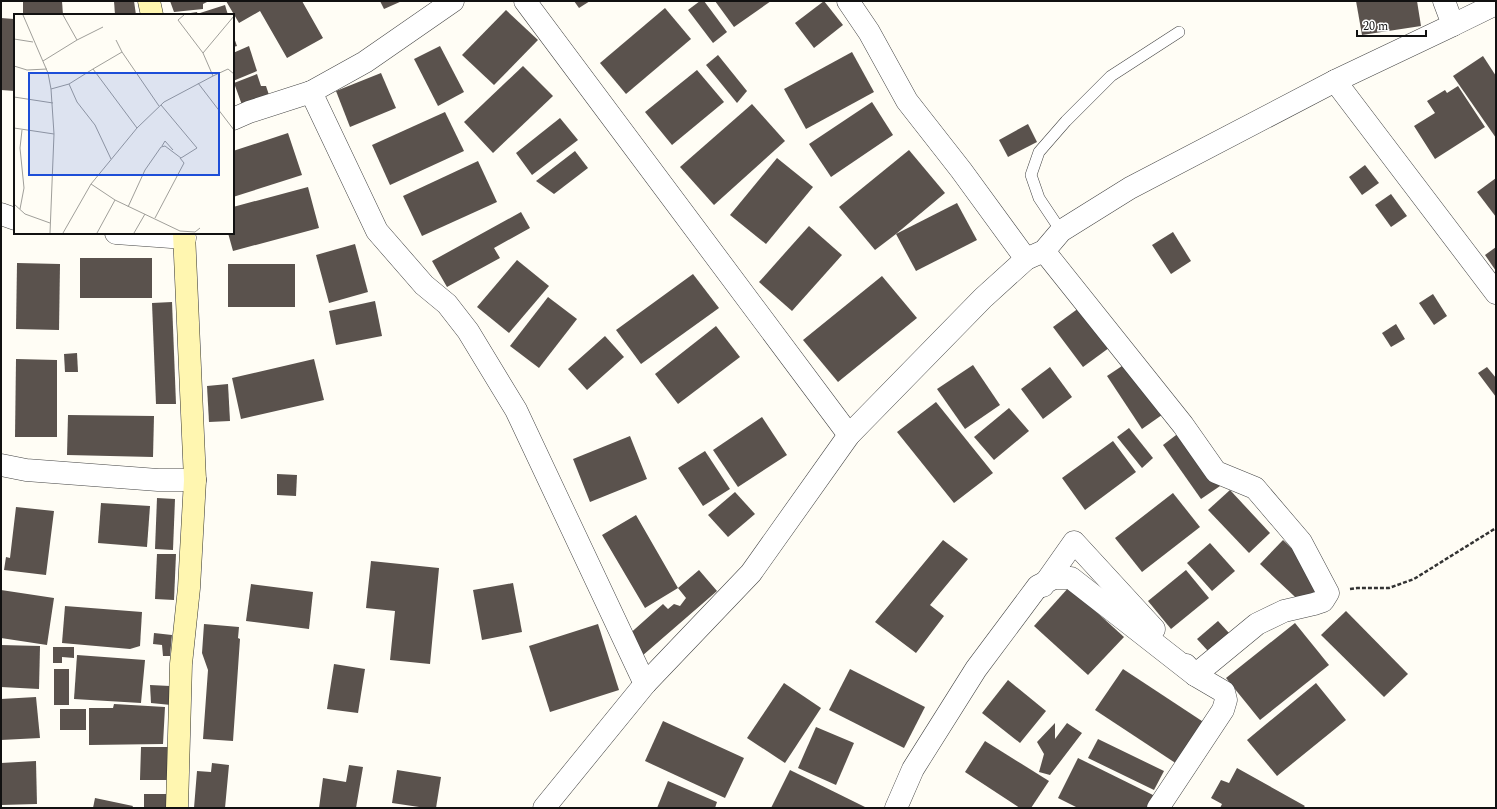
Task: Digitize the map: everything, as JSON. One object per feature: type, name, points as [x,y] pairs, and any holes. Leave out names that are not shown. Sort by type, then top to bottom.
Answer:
[{"type":"street","points":[[149,1],[152,14]]},
{"type":"street","points":[[234,119],[249,112],[311,92],[365,62],[453,1]]},
{"type":"street","points":[[525,1],[849,435]]},
{"type":"street","points":[[848,1],[869,32],[907,101],[961,170],[1183,425],[1216,472],[1255,488],[1301,542],[1328,593],[1322,601],[1284,611],[1257,624],[1195,675]]},
{"type":"street","points":[[1444,1],[1453,25]]},
{"type":"street","points":[[544,808],[645,684],[751,572],[849,435],[983,298],[1035,255],[1061,231],[1130,188],[1335,81],[1496,4]]},
{"type":"street","points":[[1335,81],[1496,293]]},
{"type":"street","points":[[311,92],[376,231],[424,285],[447,304],[468,331],[516,410],[645,684]]},
{"type":"street","points":[[1,214],[14,219]]},
{"type":"street","points":[[139,234],[184,236],[195,480],[189,588],[182,664],[177,808]]},
{"type":"street","points":[[1,465],[26,470],[158,480],[195,480]]},
{"type":"street","points":[[905,808],[959,707],[1074,542],[1195,675]]},
{"type":"street","points":[[896,808],[913,769],[976,669],[1038,586],[1054,578],[1071,578],[1195,675],[1224,692],[1226,700],[1223,710],[1158,808]]},
{"type":"lane","points":[[1061,231],[1039,198],[1031,175],[1039,152],[1066,120],[1111,76],[1179,32]]},
{"type":"path","points":[[1328,593],[1357,588],[1389,588],[1414,580],[1465,546],[1485,536],[1496,528]]},
{"type":"building","points":[[23,1],[62,1],[63,14],[23,14]]},
{"type":"building","points":[[114,1],[134,1],[136,14],[115,14]]},
{"type":"building","points":[[170,1],[209,1],[203,4],[203,9],[174,12]]},
{"type":"building","points":[[226,1],[302,1],[323,38],[287,58],[260,11],[239,23]]},
{"type":"building","points":[[380,1],[402,1],[384,9]]},
{"type":"building","points":[[574,1],[590,1],[579,8]]},
{"type":"building","points":[[700,1],[704,1],[727,32],[713,43],[688,10]]},
{"type":"building","points":[[715,1],[771,1],[734,27]]},
{"type":"building","points":[[824,1],[843,25],[814,48],[795,23]]},
{"type":"building","points":[[1356,1],[1417,1],[1421,26],[1362,35]]},
{"type":"building","points":[[225,5],[228,14],[200,14]]},
{"type":"building","points":[[665,8],[691,39],[626,94],[600,63]]},
{"type":"building","points":[[506,10],[538,40],[494,85],[462,55]]},
{"type":"building","points":[[197,12],[198,14],[184,14]]},
{"type":"building","points":[[1,18],[14,19],[14,91],[1,90]]},
{"type":"building","points":[[234,38],[237,46],[234,47]]},
{"type":"building","points":[[249,46],[257,71],[234,81],[234,53]]},
{"type":"building","points":[[440,46],[464,92],[438,106],[414,59]]},
{"type":"building","points":[[852,52],[874,92],[806,129],[784,89]]},
{"type":"building","points":[[718,55],[747,91],[737,103],[706,65]]},
{"type":"building","points":[[1483,56],[1496,76],[1496,138],[1453,76]]},
{"type":"building","points":[[523,66],[553,96],[493,153],[464,122]]},
{"type":"building","points":[[697,70],[724,102],[672,145],[645,112]]},
{"type":"building","points":[[381,73],[396,108],[350,127],[336,91]]},
{"type":"building","points":[[257,74],[261,86],[266,86],[269,95],[242,105],[234,83]]},
{"type":"building","points":[[1458,86],[1485,127],[1435,159],[1414,126],[1435,113],[1427,101],[1445,90],[1447,93]]},
{"type":"building","points":[[872,102],[893,135],[831,177],[809,144]]},
{"type":"building","points":[[752,104],[785,141],[714,205],[680,167]]},
{"type":"building","points":[[445,112],[464,151],[390,185],[372,145]]},
{"type":"building","points":[[560,118],[578,140],[532,175],[516,153]]},
{"type":"building","points":[[1028,124],[1037,142],[1008,157],[999,140]]},
{"type":"building","points":[[288,133],[302,175],[234,197],[234,151]]},
{"type":"building","points":[[909,150],[945,193],[875,250],[839,207]]},
{"type":"building","points":[[575,151],[588,168],[554,194],[536,181]]},
{"type":"building","points":[[777,158],[813,187],[766,244],[730,215]]},
{"type":"building","points":[[478,161],[497,202],[422,236],[403,196]]},
{"type":"building","points":[[1365,165],[1379,183],[1362,195],[1349,177]]},
{"type":"building","points":[[1496,178],[1496,217],[1477,192]]},
{"type":"building","points":[[308,187],[319,228],[233,251],[228,234],[234,234],[234,207]]},
{"type":"building","points":[[1391,194],[1407,216],[1391,227],[1375,205]]},
{"type":"building","points":[[957,203],[977,240],[916,271],[896,234]]},
{"type":"building","points":[[521,212],[530,228],[494,248],[500,258],[447,287],[432,261]]},
{"type":"building","points":[[809,226],[842,255],[792,311],[759,282]]},
{"type":"building","points":[[1173,232],[1191,261],[1171,274],[1152,245]]},
{"type":"building","points":[[355,244],[368,292],[329,303],[316,255]]},
{"type":"building","points":[[1496,247],[1496,271],[1485,255]]},
{"type":"building","points":[[80,258],[152,258],[152,298],[80,298]]},
{"type":"building","points":[[517,260],[549,286],[509,333],[477,307]]},
{"type":"building","points":[[17,263],[60,264],[59,330],[16,329]]},
{"type":"building","points":[[228,264],[295,264],[295,307],[228,307]]},
{"type":"building","points":[[693,274],[719,308],[641,364],[616,330]]},
{"type":"building","points":[[882,276],[917,318],[838,382],[803,340]]},
{"type":"building","points":[[1433,294],[1447,316],[1434,325],[1419,303]]},
{"type":"building","points":[[548,297],[577,319],[539,368],[510,346]]},
{"type":"building","points":[[375,301],[382,336],[336,345],[329,311]]},
{"type":"building","points":[[172,302],[176,404],[156,404],[152,303]]},
{"type":"building","points":[[1083,305],[1113,345],[1083,367],[1053,327]]},
{"type":"building","points":[[1396,324],[1405,339],[1391,347],[1382,333]]},
{"type":"building","points":[[716,326],[740,357],[678,404],[655,374]]},
{"type":"building","points":[[605,336],[624,357],[587,390],[568,369]]},
{"type":"building","points":[[77,353],[78,372],[65,372],[64,354]]},
{"type":"building","points":[[1134,358],[1169,410],[1142,429],[1107,376]]},
{"type":"building","points":[[16,359],[57,360],[57,437],[15,437]]},
{"type":"building","points":[[314,359],[324,400],[241,419],[232,378]]},
{"type":"building","points":[[973,365],[1000,405],[965,429],[937,389]]},
{"type":"building","points":[[1050,367],[1072,397],[1043,419],[1021,389]]},
{"type":"building","points":[[1487,367],[1496,378],[1496,397],[1478,373]]},
{"type":"building","points":[[228,384],[230,421],[209,422],[207,386]]},
{"type":"building","points":[[936,402],[993,473],[954,503],[897,432]]},
{"type":"building","points":[[1009,408],[1029,431],[994,460],[974,437]]},
{"type":"building","points":[[68,415],[154,416],[153,457],[67,455]]},
{"type":"building","points":[[762,417],[787,455],[738,487],[713,450]]},
{"type":"building","points":[[1129,428],[1153,458],[1142,468],[1117,437]]},
{"type":"building","points":[[1184,429],[1223,484],[1201,499],[1163,445]]},
{"type":"building","points":[[630,436],[647,479],[590,502],[573,459]]},
{"type":"building","points":[[1113,441],[1136,472],[1085,510],[1062,478]]},
{"type":"building","points":[[705,451],[730,489],[703,506],[678,468]]},
{"type":"building","points":[[277,474],[297,475],[296,496],[277,495]]},
{"type":"building","points":[[1230,490],[1270,533],[1249,553],[1208,510]]},
{"type":"building","points":[[735,492],[755,514],[728,537],[708,515]]},
{"type":"building","points":[[1173,493],[1200,527],[1142,572],[1115,538]]},
{"type":"building","points":[[157,498],[175,499],[173,550],[155,549]]},
{"type":"building","points":[[101,503],[150,506],[147,547],[98,543]]},
{"type":"building","points":[[16,507],[54,511],[46,575],[4,570],[6,557],[10,558]]},
{"type":"building","points":[[636,515],[678,588],[645,608],[602,535]]},
{"type":"building","points":[[943,540],[968,559],[930,605],[944,616],[916,653],[875,622]]},
{"type":"building","points":[[1283,540],[1323,578],[1308,609],[1260,564]]},
{"type":"building","points":[[1210,543],[1235,571],[1212,591],[1187,563]]},
{"type":"building","points":[[157,554],[176,554],[174,600],[155,599]]},
{"type":"building","points":[[371,561],[439,568],[430,664],[390,660],[395,611],[366,608]]},
{"type":"building","points":[[699,570],[717,591],[642,656],[626,637],[663,604],[668,609],[674,604],[680,606],[686,598],[678,588]]},
{"type":"building","points":[[1186,570],[1209,598],[1171,629],[1148,601]]},
{"type":"building","points":[[513,583],[522,632],[482,640],[473,590]]},
{"type":"building","points":[[251,584],[313,592],[309,629],[246,621]]},
{"type":"building","points":[[1069,587],[1124,637],[1088,675],[1034,626]]},
{"type":"building","points":[[1,590],[54,598],[47,645],[1,638]]},
{"type":"building","points":[[65,606],[142,612],[140,646],[130,649],[62,643]]},
{"type":"building","points":[[1346,611],[1408,674],[1384,697],[1321,635]]},
{"type":"building","points":[[1218,621],[1240,645],[1219,663],[1197,639]]},
{"type":"building","points":[[1295,623],[1329,665],[1260,720],[1226,678]]},
{"type":"building","points":[[204,624],[239,627],[238,638],[240,639],[233,741],[203,739],[208,670],[202,653]]},
{"type":"building","points":[[598,624],[619,690],[550,712],[529,646]]},
{"type":"building","points":[[154,633],[172,635],[170,656],[163,656],[162,645],[153,644]]},
{"type":"building","points":[[1,645],[40,646],[39,689],[1,687]]},
{"type":"building","points":[[53,647],[74,647],[74,658],[62,657],[62,663],[53,663]]},
{"type":"building","points":[[77,655],[145,660],[141,703],[74,699]]},
{"type":"building","points":[[334,664],[365,669],[358,713],[327,709]]},
{"type":"building","points":[[54,669],[69,669],[69,705],[54,705]]},
{"type":"building","points":[[850,669],[925,707],[904,748],[829,710]]},
{"type":"building","points":[[1123,669],[1208,725],[1180,766],[1095,710]]},
{"type":"building","points":[[1008,680],[1046,711],[1020,743],[982,713]]},
{"type":"building","points":[[784,683],[821,708],[785,763],[747,738]]},
{"type":"building","points":[[1316,683],[1346,720],[1277,776],[1247,740]]},
{"type":"building","points":[[150,685],[170,686],[171,705],[151,703]]},
{"type":"building","points":[[36,697],[40,738],[1,740],[1,699]]},
{"type":"building","points":[[114,704],[165,707],[163,744],[89,745],[89,708],[113,708]]},
{"type":"building","points":[[60,709],[86,709],[86,730],[60,730]]},
{"type":"building","points":[[663,721],[744,758],[725,798],[645,761]]},
{"type":"building","points":[[1055,723],[1055,739],[1067,723],[1082,733],[1050,775],[1039,772],[1044,754],[1037,742]]},
{"type":"building","points":[[816,727],[854,743],[836,785],[798,768]]},
{"type":"building","points":[[1098,739],[1164,771],[1154,790],[1088,758]]},
{"type":"building","points":[[985,741],[1049,781],[1031,808],[1020,808],[965,772]]},
{"type":"building","points":[[141,747],[168,747],[167,780],[140,780]]},
{"type":"building","points":[[1078,758],[1155,796],[1149,808],[1078,808],[1058,798]]},
{"type":"building","points":[[36,761],[37,804],[1,805],[1,763]]},
{"type":"building","points":[[212,763],[229,765],[225,808],[194,808],[197,771],[211,772]]},
{"type":"building","points":[[349,765],[363,767],[356,808],[319,808],[323,778],[346,782]]},
{"type":"building","points":[[1237,768],[1305,806],[1303,808],[1220,808],[1222,804],[1211,798],[1221,780],[1229,783]]},
{"type":"building","points":[[397,770],[441,777],[436,808],[392,803]]},
{"type":"building","points":[[790,770],[867,808],[771,808]]},
{"type":"building","points":[[668,781],[717,802],[715,808],[657,808]]},
{"type":"building","points":[[144,794],[166,794],[166,808],[144,808]]},
{"type":"building","points":[[95,798],[133,806],[132,808],[93,808]]}]
